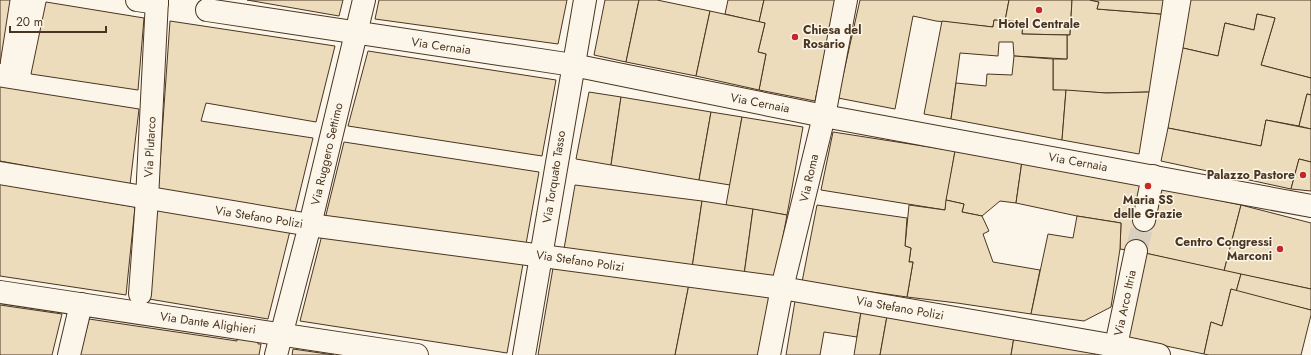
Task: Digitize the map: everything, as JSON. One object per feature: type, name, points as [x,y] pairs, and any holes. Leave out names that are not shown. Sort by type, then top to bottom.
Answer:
[{"type":"street","name":"Via Ruggero Settimo","points":[[276,355],[310,225],[364,0]]},
{"type":"street","name":"Via Torquato Tasso","points":[[524,355],[585,0]]},
{"type":"street","name":"Via Roma","points":[[769,355],[782,288],[824,116],[846,0]]},
{"type":"street","name":"Via Plutarco","points":[[140,294],[147,199],[150,1]]},
{"type":"street","name":"Via Cernaia","points":[[206,10],[573,65],[824,116],[1311,206]]},
{"type":"street","name":"Via Stefano Polizi","points":[[0,173],[147,199],[310,225],[782,288],[1115,350],[1159,355]]},
{"type":"street","points":[[1144,220],[1153,176]]},
{"type":"street","name":"Via Arco Itria","points":[[1115,350],[1136,251]]},
{"type":"street","name":"Via Dante Alighieri","points":[[0,292],[417,355]]},
{"type":"street","points":[[69,355],[81,304]]},
{"type":"building","points":[[0,0],[10,0],[0,64]]},
{"type":"building","points":[[247,0],[343,0],[339,16]]},
{"type":"building","points":[[379,0],[567,0],[558,44],[375,19]]},
{"type":"building","points":[[605,0],[639,0],[626,62],[594,55]]},
{"type":"building","points":[[639,0],[657,0],[710,11],[696,76],[626,62]]},
{"type":"building","points":[[728,0],[764,0],[759,22],[725,14]]},
{"type":"building","name":"Chiesa del Rosario","points":[[764,0],[836,0],[815,101],[759,90],[766,54],[758,52],[765,23],[759,22]]},
{"type":"building","points":[[860,0],[1009,0],[1005,21],[994,20],[993,27],[936,21],[913,16],[895,109],[838,98]]},
{"type":"building","name":"Hotel Centrale","points":[[1009,0],[1072,0],[1070,35],[1022,34],[1023,22],[1005,21]]},
{"type":"building","points":[[1072,0],[1090,0],[1099,2],[1097,9],[1161,14],[1149,92],[1106,93],[1053,90],[1053,59],[1067,59],[1067,35],[1070,35]]},
{"type":"building","points":[[1090,0],[1163,0],[1161,14],[1097,9],[1099,2]]},
{"type":"building","points":[[1191,0],[1311,0],[1311,78],[1261,65],[1275,18],[1257,14],[1254,30],[1225,23],[1218,56],[1183,48]]},
{"type":"building","points":[[46,2],[144,18],[138,90],[31,74]]},
{"type":"building","points":[[710,11],[765,23],[758,52],[766,54],[759,90],[696,76]]},
{"type":"building","points":[[1257,14],[1275,18],[1261,65],[1311,78],[1311,95],[1307,94],[1299,126],[1266,120],[1261,146],[1168,128],[1183,48],[1218,56],[1225,23],[1254,30]]},
{"type":"building","points":[[994,20],[1023,22],[1022,34],[1067,35],[1067,59],[1014,56],[1013,42],[999,42],[998,56],[960,53],[951,119],[924,114],[942,21],[993,27]]},
{"type":"building","points":[[170,21],[335,46],[316,122],[206,103],[201,121],[313,138],[295,212],[158,192]]},
{"type":"building","points":[[368,51],[556,80],[542,156],[348,126]]},
{"type":"building","points":[[1014,56],[1053,59],[1053,90],[1066,90],[1062,140],[951,119],[956,83],[986,86],[987,74],[1012,75]]},
{"type":"building","points":[[0,87],[139,109],[130,185],[0,161]]},
{"type":"building","points":[[1066,90],[1106,93],[1149,92],[1139,154],[1062,140]]},
{"type":"building","points":[[589,92],[621,97],[611,165],[576,159]]},
{"type":"building","points":[[1307,94],[1311,95],[1311,129],[1299,126]]},
{"type":"building","points":[[621,97],[711,112],[699,180],[611,165]]},
{"type":"building","points":[[711,112],[742,117],[730,185],[699,180]]},
{"type":"building","points":[[742,117],[803,127],[787,215],[726,205]]},
{"type":"building","points":[[1266,120],[1311,129],[1311,162],[1299,159],[1291,189],[1161,161],[1168,128],[1261,146]]},
{"type":"building","points":[[833,132],[955,151],[945,210],[821,190]]},
{"type":"building","points":[[344,142],[539,172],[526,244],[325,219]]},
{"type":"building","points":[[955,151],[1022,161],[1016,203],[1000,201],[982,216],[962,212],[964,204],[946,200]]},
{"type":"building","name":"Palazzo Pastore","points":[[1299,159],[1311,162],[1311,191],[1291,189]]},
{"type":"building","points":[[1022,161],[1147,184],[1146,221],[1140,252],[1120,249],[1121,223],[1077,216],[1016,203]]},
{"type":"building","points":[[0,184],[135,207],[126,295],[0,276]]},
{"type":"building","points":[[575,185],[702,201],[692,268],[564,249]]},
{"type":"building","points":[[1154,187],[1241,205],[1224,271],[1140,252]]},
{"type":"building","points":[[946,200],[964,204],[962,212],[982,216],[989,231],[983,234],[993,262],[1040,270],[1031,314],[907,297],[913,262],[909,262],[911,248],[905,246],[909,205],[945,210]]},
{"type":"building","points":[[702,201],[753,209],[744,275],[692,268]]},
{"type":"building","points":[[817,205],[907,218],[905,246],[911,248],[909,262],[913,262],[907,297],[802,282]]},
{"type":"building","points":[[1241,205],[1311,223],[1311,289],[1224,271]]},
{"type":"building","points":[[753,209],[787,215],[775,279],[744,275]]},
{"type":"building","points":[[157,210],[290,231],[268,319],[149,299]]},
{"type":"building","points":[[1077,216],[1121,223],[1120,249],[1111,307],[1084,321],[1031,314],[1048,234],[1073,238]]},
{"type":"building","points":[[322,235],[523,264],[507,353],[300,321]]},
{"type":"building","points":[[1145,253],[1241,274],[1236,292],[1231,289],[1222,326],[1211,322],[1204,354],[1128,338]]},
{"type":"building","points":[[553,268],[689,284],[675,355],[538,355]]},
{"type":"building","points":[[1241,274],[1311,289],[1311,310],[1236,292]]},
{"type":"building","points":[[689,284],[772,294],[760,355],[675,355]]},
{"type":"building","points":[[1231,289],[1311,310],[1301,355],[1204,354],[1211,322],[1222,326]]},
{"type":"building","points":[[795,301],[861,312],[857,337],[824,332],[820,355],[786,355]]},
{"type":"building","points":[[0,305],[62,314],[52,355],[0,355]]},
{"type":"building","points":[[861,312],[887,316],[880,355],[854,355]]},
{"type":"building","points":[[887,316],[1014,337],[1011,355],[880,355]]},
{"type":"building","points":[[89,319],[237,341],[237,338],[258,341],[258,344],[261,344],[259,355],[80,355]]},
{"type":"building","points":[[1014,337],[1096,351],[1095,355],[1011,355]]},
{"type":"building","points":[[293,349],[334,355],[292,355]]},
{"type":"tunnel","points":[[1136,251],[1144,220]]},
{"type":"place","name":"Hotel Centrale","points":[[1039,10]]},
{"type":"place","name":"Chiesa del Rosario","points":[[795,37]]},
{"type":"place","name":"Palazzo Pastore","points":[[1303,175]]},
{"type":"place","name":"Maria SS delle Grazie","points":[[1148,186]]},
{"type":"place","name":"Centro Congressi Marconi","points":[[1280,249]]}]
